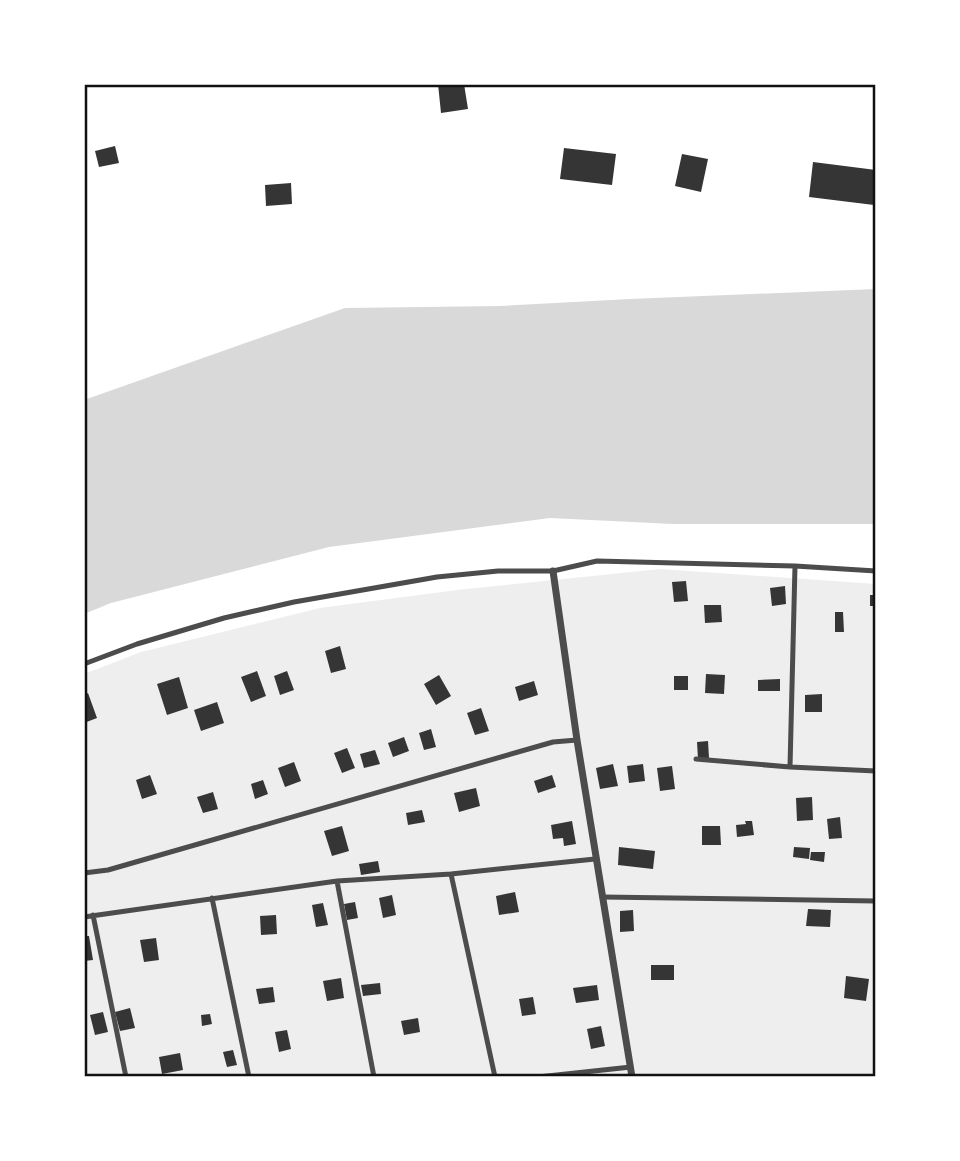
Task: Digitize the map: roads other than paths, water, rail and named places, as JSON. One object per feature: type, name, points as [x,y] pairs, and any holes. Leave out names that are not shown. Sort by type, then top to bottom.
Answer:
[{"type":"street","points":[[553,571],[577,740],[632,1077]]},
{"type":"lane","points":[[84,664],[137,644],[224,618],[437,577],[498,570],[553,571],[597,561],[876,571]]},
{"type":"lane","points":[[790,767],[795,566]]},
{"type":"lane","points":[[84,873],[108,870],[553,742],[577,740]]},
{"type":"lane","points":[[696,759],[876,771]]},
{"type":"lane","points":[[84,917],[337,881],[451,874],[596,859]]},
{"type":"lane","points":[[451,874],[495,1077]]},
{"type":"lane","points":[[337,881],[374,1077]]},
{"type":"lane","points":[[602,897],[876,901]]},
{"type":"lane","points":[[212,898],[249,1077]]},
{"type":"lane","points":[[93,915],[126,1077]]},
{"type":"lane","points":[[538,1077],[631,1067]]}]
